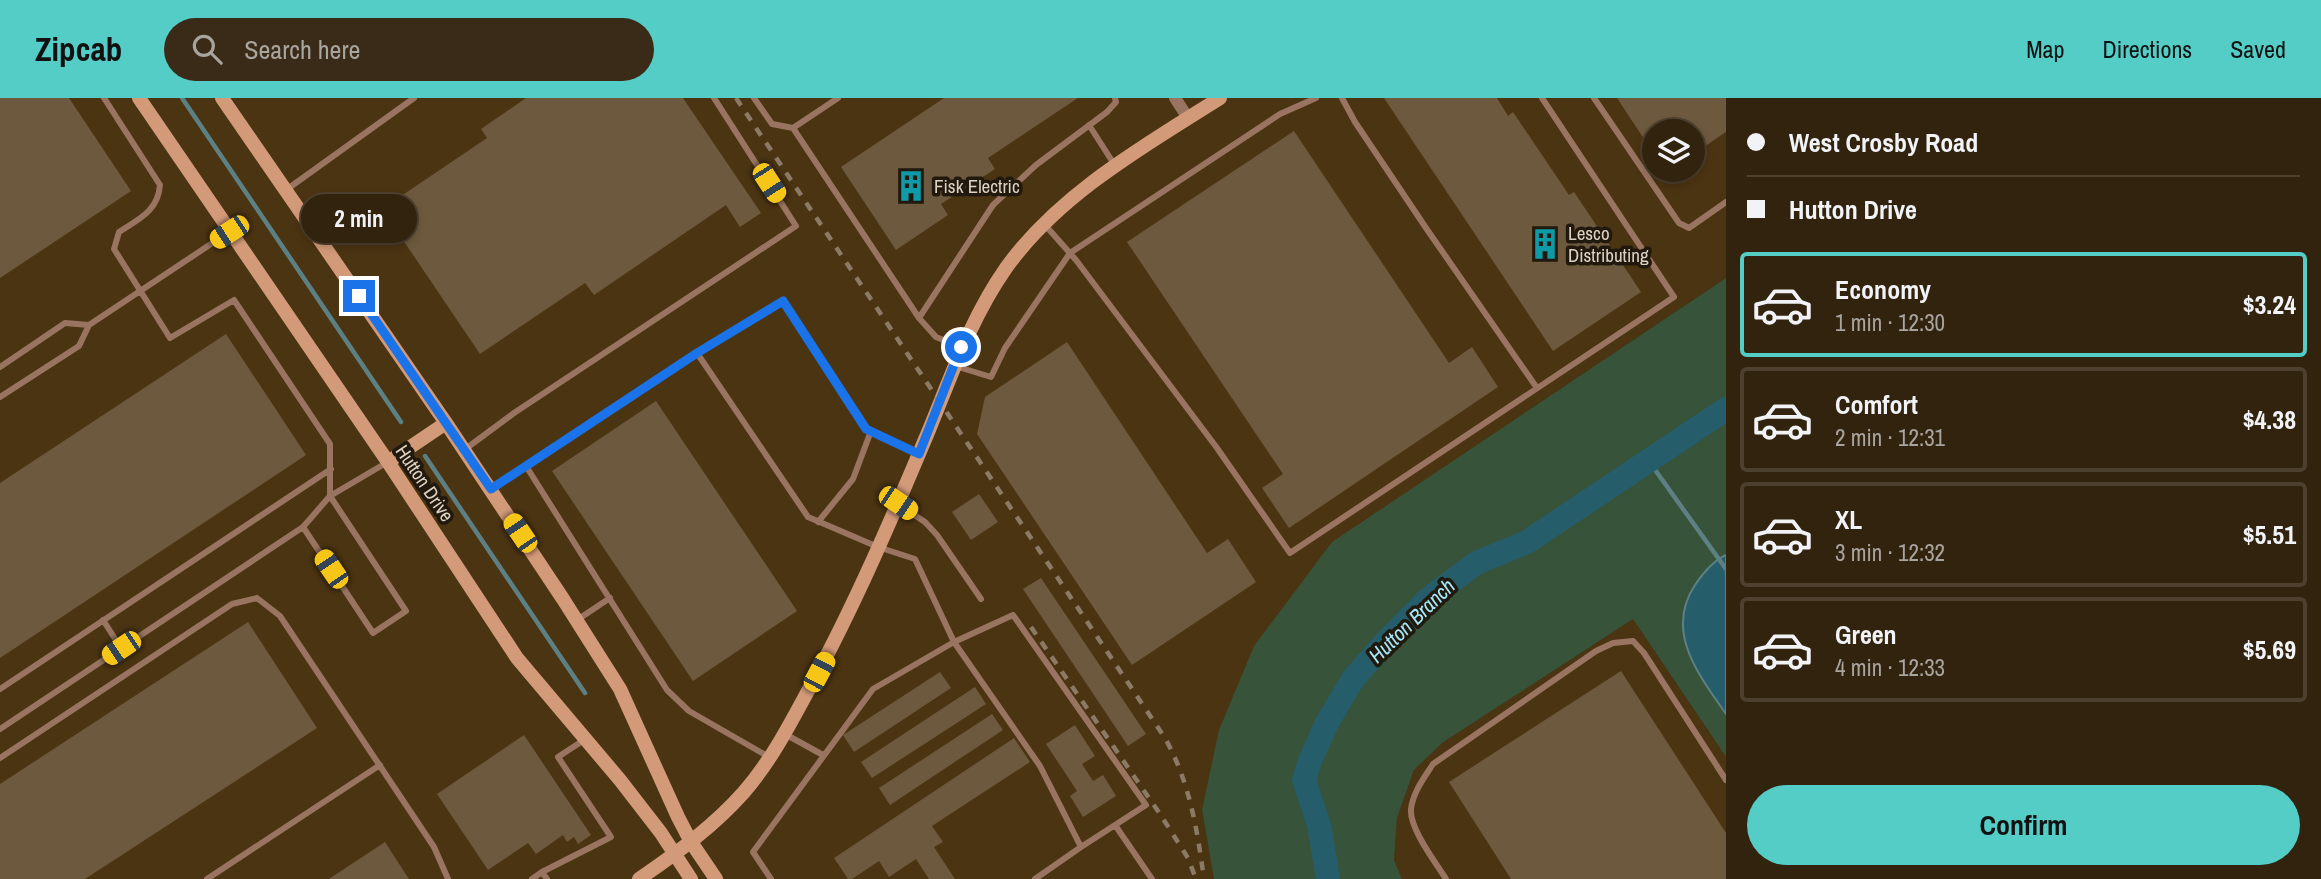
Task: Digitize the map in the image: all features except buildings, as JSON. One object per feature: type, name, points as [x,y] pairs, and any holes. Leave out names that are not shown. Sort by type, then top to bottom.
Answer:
[{"type":"street","name":"Hutton Drive","points":[[139,98],[388,462],[517,658],[620,780],[691,879]]},
{"type":"street","points":[[222,98],[491,489],[577,620],[620,689],[691,842],[716,879]]},
{"type":"street","points":[[1175,98],[1188,118]]},
{"type":"street","points":[[639,879],[675,855],[714,823],[746,790],[785,734],[841,631],[919,454],[961,347],[983,304],[1008,266],[1073,197],[1220,98]]},
{"type":"street","points":[[388,462],[446,423]]},
{"type":"lane","points":[[104,98],[160,185],[159,197],[152,210],[119,232],[114,249],[170,338],[234,300],[330,444],[330,496],[406,611],[373,633],[303,527]]},
{"type":"lane","points":[[286,190],[414,98]]},
{"type":"lane","points":[[464,450],[513,413],[796,226],[714,98]]},
{"type":"lane","points":[[754,98],[772,124],[793,128],[838,98]]},
{"type":"lane","points":[[919,318],[993,205],[1036,165],[1107,112],[1116,102],[1115,98]]},
{"type":"lane","points":[[955,366],[991,377],[1005,348],[1070,253],[1280,114],[1316,98]]},
{"type":"lane","points":[[1342,98],[1355,122],[1537,388]]},
{"type":"lane","points":[[1045,225],[1070,253],[1217,449],[1290,553],[1674,297],[1542,98]]},
{"type":"lane","points":[[1594,98],[1679,223],[1689,228],[1726,202]]},
{"type":"lane","points":[[1089,125],[1116,166]]},
{"type":"lane","points":[[793,128],[919,318],[936,337],[961,347]]},
{"type":"lane","points":[[0,397],[79,346],[89,325],[229,232]]},
{"type":"lane","points":[[491,489],[697,353],[783,301],[866,429],[919,454]]},
{"type":"lane","points":[[0,367],[65,323],[89,325]]},
{"type":"lane","points":[[697,353],[808,517],[878,547],[915,559],[954,642],[1040,766],[1082,847]]},
{"type":"lane","points":[[818,522],[853,479],[871,431]]},
{"type":"lane","points":[[0,729],[303,527],[330,496],[388,462]]},
{"type":"lane","points":[[526,466],[667,690],[689,711],[769,757]]},
{"type":"lane","points":[[0,689],[331,469]]},
{"type":"lane","points":[[898,503],[925,522],[937,535],[981,599]]},
{"type":"lane","points":[[0,758],[232,604],[257,598],[280,616],[434,847],[448,879]]},
{"type":"lane","points":[[577,620],[610,598]]},
{"type":"lane","points":[[771,879],[753,852],[873,689],[954,642],[1013,615],[1146,805],[1035,879]]},
{"type":"lane","points":[[103,620],[121,648]]},
{"type":"lane","points":[[1446,879],[1419,836],[1410,811],[1418,788],[1433,764],[1596,651],[1613,643],[1633,641],[1644,653],[1726,780]]},
{"type":"lane","points":[[785,734],[823,755]]},
{"type":"lane","points":[[531,879],[545,876],[611,837],[558,757],[584,740]]},
{"type":"lane","points":[[207,879],[380,765]]},
{"type":"lane","points":[[1115,825],[1152,879]]},
{"type":"shaded area","points":[[0,98],[1726,98],[1726,278],[1332,542],[1202,810],[1214,879],[0,879]]},
{"type":"shaded area","points":[[1633,619],[1726,757],[1726,879],[1402,879],[1394,860],[1397,818],[1414,770],[1442,743]]},
{"type":"green space","points":[[1726,278],[1726,757],[1633,619],[1442,743],[1414,770],[1397,818],[1394,860],[1402,879],[1214,879],[1202,810],[1219,730],[1254,646],[1332,542]]},
{"type":"water","points":[[1726,555],[1726,714],[1696,668],[1684,636],[1683,620],[1686,602],[1695,585],[1709,568]]},
{"type":"waterway","points":[[182,98],[401,422]]},
{"type":"waterway","name":"Hutton Branch","points":[[1328,879],[1319,825],[1304,780],[1327,723],[1353,679],[1427,600],[1476,563],[1527,542],[1726,409]]},
{"type":"waterway","points":[[425,456],[585,693]]},
{"type":"waterway","points":[[1648,460],[1726,569]]},
{"type":"railway","points":[[736,98],[1165,738],[1186,789],[1204,879]]},
{"type":"railway","points":[[1031,627],[1160,814],[1188,858],[1196,879]]},
{"type":"place","name":"Fisk Electric","points":[[911,186]]},
{"type":"place","name":"Lesco Distributing","points":[[1545,244]]},
{"type":"route","points":[[359,296],[491,489],[697,353],[783,301],[866,429],[919,454],[961,347]]}]
